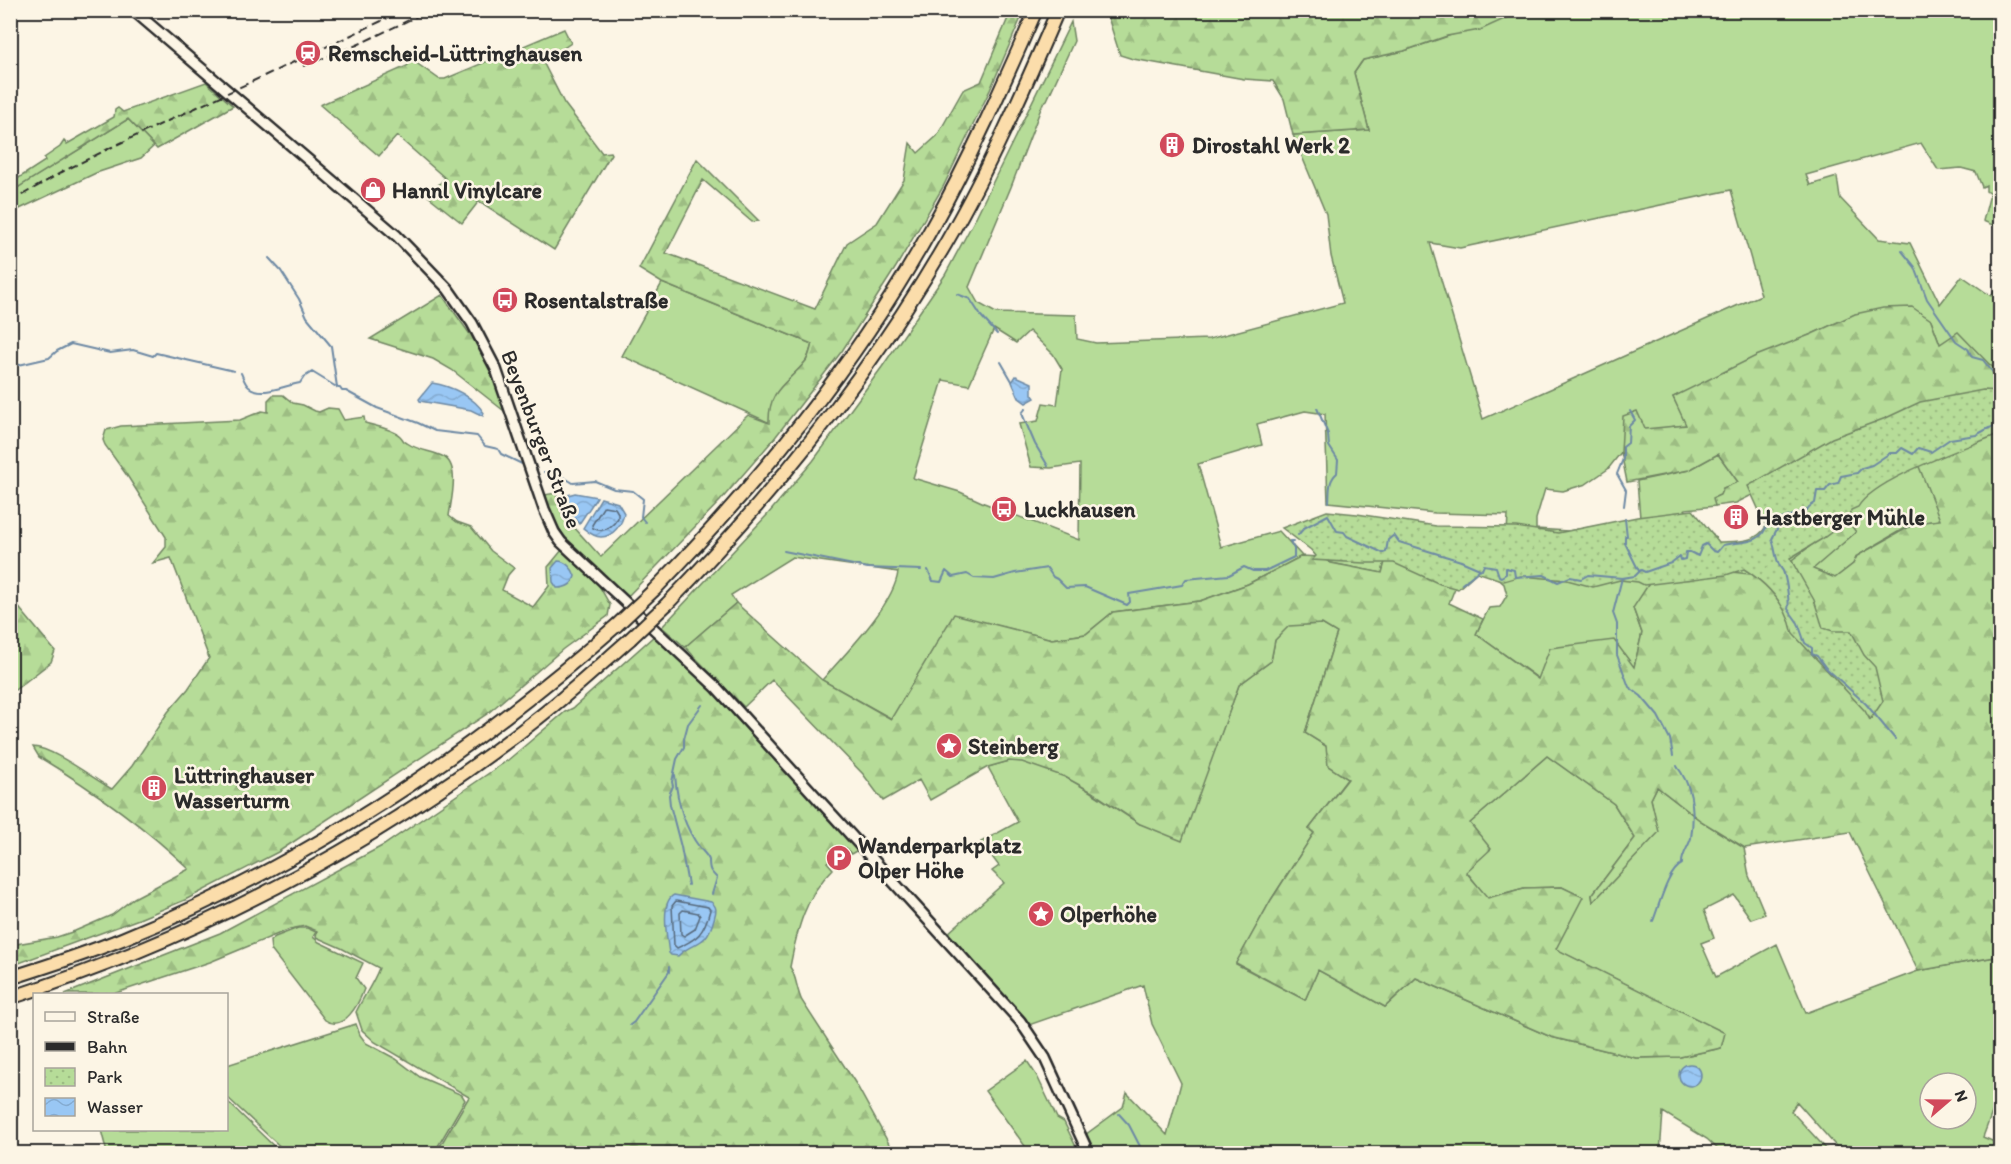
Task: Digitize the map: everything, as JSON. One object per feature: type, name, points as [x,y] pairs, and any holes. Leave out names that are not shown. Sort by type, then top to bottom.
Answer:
[{"type":"highway","points":[[10,978],[121,939],[188,910],[327,838],[392,798],[504,719],[567,669],[617,625],[654,590],[736,503],[804,420],[866,334],[930,232],[993,110],[1036,10]]},
{"type":"highway","points":[[10,998],[128,957],[210,921],[273,890],[338,853],[403,814],[533,722],[630,639],[667,604],[750,516],[823,427],[883,342],[946,242],[1011,117],[1058,10]]},
{"type":"main road","name":"Beyenburger Straße","points":[[134,10],[398,236],[441,281],[472,323],[493,361],[548,519],[565,548],[681,652],[717,688],[1026,1027],[1045,1058],[1089,1154]]},
{"type":"green space","points":[[1506,10],[1511,16],[1480,30],[1447,36],[1404,51],[1363,60],[1354,73],[1369,130],[1293,135],[1284,99],[1273,81],[1244,79],[1120,55],[1106,11]]},
{"type":"green space","points":[[1011,11],[1024,11],[990,90],[943,187],[896,267],[842,351],[773,440],[720,501],[628,596],[564,536],[552,517],[544,495],[556,493],[563,515],[601,557],[748,415],[769,423],[775,395],[806,360],[812,344],[662,283],[639,269],[697,159],[759,221],[752,222],[703,180],[666,253],[815,309],[847,243],[877,223],[904,180],[910,143],[918,153],[937,136],[963,90],[981,82]]},
{"type":"green space","points":[[1506,11],[2000,11],[2000,228],[1983,221],[1990,194],[1986,191],[1986,185],[1982,187],[1976,172],[1961,168],[1938,170],[1921,143],[1806,175],[1810,185],[1837,177],[1840,198],[1879,239],[1910,243],[1940,304],[1962,276],[1991,296],[2000,283],[2000,372],[1990,365],[1940,344],[1931,320],[1856,314],[1673,397],[1687,425],[1645,430],[1622,451],[1608,469],[1586,484],[1563,491],[1545,489],[1536,519],[1536,529],[1568,531],[1640,518],[1637,481],[1689,470],[1718,454],[1738,482],[1723,488],[1720,495],[1714,498],[1715,506],[1685,509],[1694,523],[1713,534],[1720,548],[1765,536],[1924,411],[1941,520],[1916,523],[1903,529],[1857,556],[1853,564],[1835,578],[1812,569],[1856,532],[1792,560],[1804,596],[1633,608],[1642,633],[1634,668],[1539,679],[1476,634],[1489,608],[1500,607],[1507,595],[1504,584],[1496,577],[1495,568],[1387,555],[1382,573],[1331,563],[1320,557],[1507,533],[1508,515],[1435,513],[1328,502],[1325,414],[1305,411],[1257,424],[1262,445],[1198,464],[1221,547],[1279,531],[1302,556],[1248,584],[1200,601],[1113,612],[1086,634],[1052,639],[954,615],[892,719],[822,680],[878,614],[895,585],[898,572],[792,557],[731,595],[736,603],[685,647],[662,627],[768,514],[813,461],[882,367],[945,275],[974,221],[1071,22],[1074,41],[1047,100],[1043,103],[969,287],[978,303],[996,313],[1076,315],[1077,339],[1096,343],[1209,339],[1343,303],[1331,256],[1326,214],[1293,135],[1369,130],[1354,73],[1363,60],[1404,51],[1511,15]],"holes":[[[1731,190],[1761,295],[1483,419],[1430,243],[1460,248]],[[994,329],[1016,343],[1029,331],[1053,354],[1062,369],[1057,405],[1043,403],[1038,421],[1019,424],[1031,467],[1051,468],[1080,464],[1079,540],[960,492],[913,478],[943,380],[969,385]]]},
{"type":"green space","points":[[564,29],[571,43],[543,62],[564,103],[602,153],[610,152],[611,154],[554,250],[479,201],[462,223],[428,196],[445,178],[397,136],[379,156],[320,105],[407,66],[412,60],[439,79],[445,79]]},
{"type":"green space","points":[[206,82],[233,106],[157,149],[128,119],[11,192],[11,183],[45,161],[44,158],[60,147],[64,141],[67,144],[114,117],[115,110],[118,108],[123,112]]},
{"type":"green space","points":[[128,119],[154,146],[141,158],[96,173],[11,213],[10,192]]},
{"type":"green space","points":[[662,283],[812,344],[805,362],[775,395],[770,412],[770,423],[622,356]]},
{"type":"green space","points":[[442,295],[478,343],[493,372],[508,414],[452,370],[433,359],[370,339]]},
{"type":"green space","points":[[1912,307],[1931,320],[1940,344],[1958,332],[1990,365],[2000,372],[2000,401],[1762,490],[1736,503],[1715,506],[1713,498],[1720,495],[1723,488],[1738,482],[1718,454],[1689,470],[1627,482],[1621,452],[1623,416],[1637,411],[1645,429],[1686,425],[1673,397],[1756,356],[1855,314],[1883,308]]},
{"type":"green space","points":[[1983,390],[2000,391],[2000,432],[1921,466],[1882,486],[1867,496],[1858,507],[1851,510],[1848,520],[1790,558],[1814,600],[1823,628],[1833,631],[1851,631],[1864,655],[1875,667],[1883,701],[1870,720],[1865,711],[1793,634],[1786,614],[1776,597],[1744,569],[1726,575],[1644,585],[1620,580],[1593,587],[1567,580],[1521,576],[1504,581],[1477,572],[1458,589],[1440,584],[1394,563],[1312,560],[1316,556],[1311,550],[1282,528],[1327,511],[1436,526],[1516,527],[1558,533],[1637,517],[1693,510],[1719,542],[1746,540],[1757,536],[1766,526],[1748,486],[1832,438],[1886,418],[1920,402]]},
{"type":"green space","points":[[273,395],[283,395],[293,403],[319,412],[328,408],[338,409],[344,420],[364,417],[365,423],[393,431],[411,445],[442,456],[448,460],[453,474],[449,516],[471,527],[491,551],[514,568],[508,575],[502,590],[533,607],[549,586],[548,567],[562,550],[598,584],[610,605],[608,616],[563,649],[487,714],[278,852],[185,900],[11,966],[11,945],[57,937],[75,931],[112,915],[134,898],[189,869],[117,809],[39,757],[33,747],[51,752],[112,789],[132,766],[168,712],[188,689],[209,658],[171,558],[153,563],[166,547],[166,537],[105,445],[103,440],[106,430],[121,426],[240,420],[262,411],[268,412],[268,400]]},
{"type":"green space","points":[[2000,420],[2000,956],[1918,971],[1850,832],[1745,848],[1701,821],[1657,787],[1651,799],[1659,832],[1593,902],[1592,895],[1635,838],[1614,804],[1547,756],[1470,823],[1491,849],[1466,872],[1488,898],[1524,888],[1562,887],[1583,897],[1556,949],[1725,1033],[1721,1048],[1680,1057],[1636,1058],[1551,1037],[1416,978],[1385,1007],[1318,970],[1305,1000],[1236,963],[1271,900],[1314,833],[1309,829],[1348,779],[1328,766],[1326,746],[1305,733],[1337,633],[1322,624],[1289,626],[1275,640],[1271,661],[1239,685],[1182,841],[1140,824],[1065,777],[1022,762],[1009,761],[988,767],[930,800],[919,780],[883,801],[863,774],[772,680],[744,707],[685,647],[736,603],[822,680],[891,719],[954,614],[1052,639],[1086,634],[1113,612],[1200,601],[1248,584],[1302,556],[1320,557],[1331,563],[1382,573],[1387,555],[1453,579],[1455,588],[1449,603],[1483,619],[1476,634],[1538,679],[1550,648],[1614,640],[1634,667],[1642,633],[1633,608],[1652,579],[1731,572],[1769,576],[1804,595],[1792,560],[1846,519],[1856,532],[1813,569],[1835,578],[1853,564],[1857,556],[1916,523],[1940,520],[1918,464]]},
{"type":"green space","points":[[11,598],[55,651],[51,662],[11,693]]},
{"type":"green space","points":[[1322,624],[1337,633],[1305,733],[1326,746],[1348,778],[1309,829],[1314,833],[1271,900],[1236,964],[1305,1000],[1318,970],[1385,1007],[1416,978],[1551,1037],[1636,1058],[1680,1057],[1721,1048],[1724,1033],[1555,949],[1582,897],[1562,887],[1524,888],[1487,898],[1466,871],[1470,823],[1547,756],[1614,804],[1635,838],[1592,895],[1593,902],[1658,832],[1651,799],[1657,787],[1701,821],[1744,848],[1749,876],[1765,914],[1751,919],[1734,895],[1704,910],[1714,938],[1701,943],[1716,977],[1777,944],[1806,1013],[1918,971],[2000,956],[2000,1091],[1983,1137],[1992,1141],[2000,1138],[2000,1153],[1842,1153],[1797,1102],[1791,1111],[1830,1153],[1722,1153],[1707,1139],[1663,1112],[1660,1153],[1093,1153],[1085,1135],[1123,1107],[1127,1093],[1167,1135],[1181,1083],[1152,1024],[1143,985],[1029,1025],[947,934],[1004,883],[992,871],[999,866],[981,842],[1018,822],[988,767],[1011,761],[1027,762],[1044,767],[1078,784],[1140,824],[1217,744],[1239,685],[1271,661],[1275,640],[1289,625]]},
{"type":"green space","points":[[654,636],[732,711],[855,844],[856,851],[851,854],[846,848],[827,862],[833,869],[815,890],[809,902],[799,927],[790,967],[802,1001],[856,1084],[894,1153],[436,1153],[469,1097],[375,1042],[362,1030],[356,1012],[379,968],[316,937],[317,931],[305,926],[290,929],[210,962],[116,993],[68,993],[220,933],[384,845],[508,760],[565,712],[573,708]]},
{"type":"green space","points":[[298,928],[307,928],[316,932],[313,937],[319,942],[363,963],[356,978],[364,989],[362,995],[350,1015],[338,1023],[325,1020],[271,950],[270,941]]},
{"type":"green space","points":[[356,1024],[366,1043],[396,1059],[420,1077],[462,1095],[465,1100],[434,1153],[287,1153],[228,1098],[228,1065]]},
{"type":"green space","points":[[1027,1061],[1037,1076],[1057,1118],[1064,1122],[1079,1153],[1030,1153],[985,1091]]},
{"type":"green space","points":[[228,1102],[281,1153],[107,1153],[101,1131],[228,1131]]},
{"type":"water","points":[[1016,376],[1032,383],[1032,394],[1035,398],[1026,403],[1019,398],[1012,382]]},
{"type":"water","points":[[432,383],[455,390],[468,397],[480,407],[484,413],[483,416],[471,410],[420,401],[419,399]]},
{"type":"water","points":[[575,493],[597,497],[579,524],[567,510],[563,500]]},
{"type":"water","points":[[601,498],[618,503],[624,513],[617,529],[610,535],[601,537],[583,528]]},
{"type":"water","points":[[558,561],[569,566],[575,576],[568,585],[557,588],[553,582],[552,568]]},
{"type":"water","points":[[674,895],[711,902],[716,910],[711,929],[703,940],[678,956],[669,953],[666,930],[667,905]]},
{"type":"water","points":[[1690,1064],[1698,1067],[1701,1075],[1698,1083],[1690,1086],[1682,1083],[1679,1075],[1682,1067]]},
{"type":"waterway","points":[[1902,251],[1915,267],[1927,299],[1956,341],[1968,349],[1972,357],[1983,360],[2000,378]]},
{"type":"waterway","points":[[269,258],[281,271],[299,299],[307,317],[331,346],[337,387]]},
{"type":"waterway","points":[[957,294],[970,299],[997,334]]},
{"type":"waterway","points":[[10,367],[49,358],[71,344],[110,353],[133,350],[153,356],[156,353],[234,371]]},
{"type":"waterway","points":[[1001,362],[1012,381]]},
{"type":"waterway","points":[[241,373],[248,386],[254,390],[266,391],[300,383],[312,372],[342,391],[377,408],[435,431],[477,436],[485,446],[498,449],[501,454],[522,464]]},
{"type":"waterway","points":[[1026,408],[1022,413],[1023,416],[1048,466]]},
{"type":"waterway","points":[[1317,408],[1328,434],[1329,446],[1338,460],[1337,473],[1330,486],[1329,502]]},
{"type":"waterway","points":[[1624,506],[1626,490],[1617,474],[1623,459],[1623,447],[1628,443],[1629,426],[1635,420],[1630,411]]},
{"type":"waterway","points":[[1298,535],[1304,528],[1328,515],[1337,531],[1344,532],[1347,536],[1383,553],[1386,552],[1388,540],[1394,535],[1399,542],[1461,561],[1482,570],[1484,565],[1496,567],[1501,577],[1506,574],[1506,568],[1514,570],[1515,577],[1544,575],[1558,582],[1570,577],[1581,579],[1588,575],[1622,578],[1635,576],[1641,570],[1645,572],[1671,563],[1680,556],[1681,560],[1685,559],[1686,552],[1698,556],[1702,546],[1706,544],[1717,552],[1723,545],[1756,539],[1772,519],[1782,519],[1807,510],[1815,503],[1817,491],[1825,491],[1830,485],[1838,483],[1841,476],[1857,473],[1862,468],[1872,465],[1890,453],[1897,453],[1902,448],[1913,454],[1918,448],[1931,452],[1950,439],[1976,435],[2000,425]]},
{"type":"waterway","points":[[544,472],[565,478],[573,483],[595,481],[614,489],[633,491],[643,499],[641,517],[645,522]]},
{"type":"waterway","points":[[1625,519],[1627,536],[1625,536],[1625,543],[1639,571]]},
{"type":"waterway","points":[[1782,519],[1772,539],[1785,579],[1788,609],[1798,623],[1805,643],[1812,648],[1812,654],[1817,656],[1826,668],[1866,704],[1895,739]]},
{"type":"waterway","points":[[928,570],[933,581],[941,582],[946,571],[953,577],[967,574],[974,578],[994,579],[1047,568],[1053,577],[1066,588],[1085,587],[1127,605],[1130,602],[1129,594],[1182,585],[1186,579],[1229,575],[1244,567],[1253,571],[1265,571],[1294,557],[1294,549],[1290,541],[1293,541]]},
{"type":"waterway","points":[[784,551],[868,568],[921,570]]},
{"type":"waterway","points":[[1462,584],[1479,570]]},
{"type":"waterway","points":[[1622,578],[1613,613],[1617,624],[1617,655],[1629,687],[1641,696],[1658,716],[1670,739],[1673,756]]},
{"type":"waterway","points":[[688,885],[669,795],[673,786],[677,759],[684,747],[688,724],[702,705]]},
{"type":"waterway","points":[[1653,921],[1668,881],[1672,873],[1682,864],[1691,838],[1693,823],[1691,797],[1686,781],[1677,766]]},
{"type":"waterway","points":[[675,775],[686,823],[694,840],[708,858],[710,870],[717,878],[712,894]]},
{"type":"waterway","points":[[630,1025],[669,972],[669,967]]},
{"type":"waterway","points":[[1119,1114],[1129,1125],[1144,1154]]},
{"type":"railway","points":[[10,202],[112,147],[405,10]]},
{"type":"railway","points":[[303,66],[357,45],[430,10]]},
{"type":"place","name":"Remscheid-Lüttringhausen","points":[[308,53]]},
{"type":"place","name":"Dirostahl Werk 2","points":[[1172,145]]},
{"type":"place","name":"Hannl Vinylcare","points":[[373,190]]},
{"type":"place","name":"Rosentalstraße","points":[[505,300]]},
{"type":"place","name":"Luckhausen","points":[[1004,509]]},
{"type":"place","name":"Hastberger Mühle","points":[[1736,517]]},
{"type":"place","name":"Steinberg","points":[[949,746]]},
{"type":"place","name":"Lüttringhauser Wasserturm","points":[[154,788]]},
{"type":"place","name":"Wanderparkplatz Olper Höhe","points":[[839,858]]},
{"type":"place","name":"Olperhöhe","points":[[1041,914]]}]
